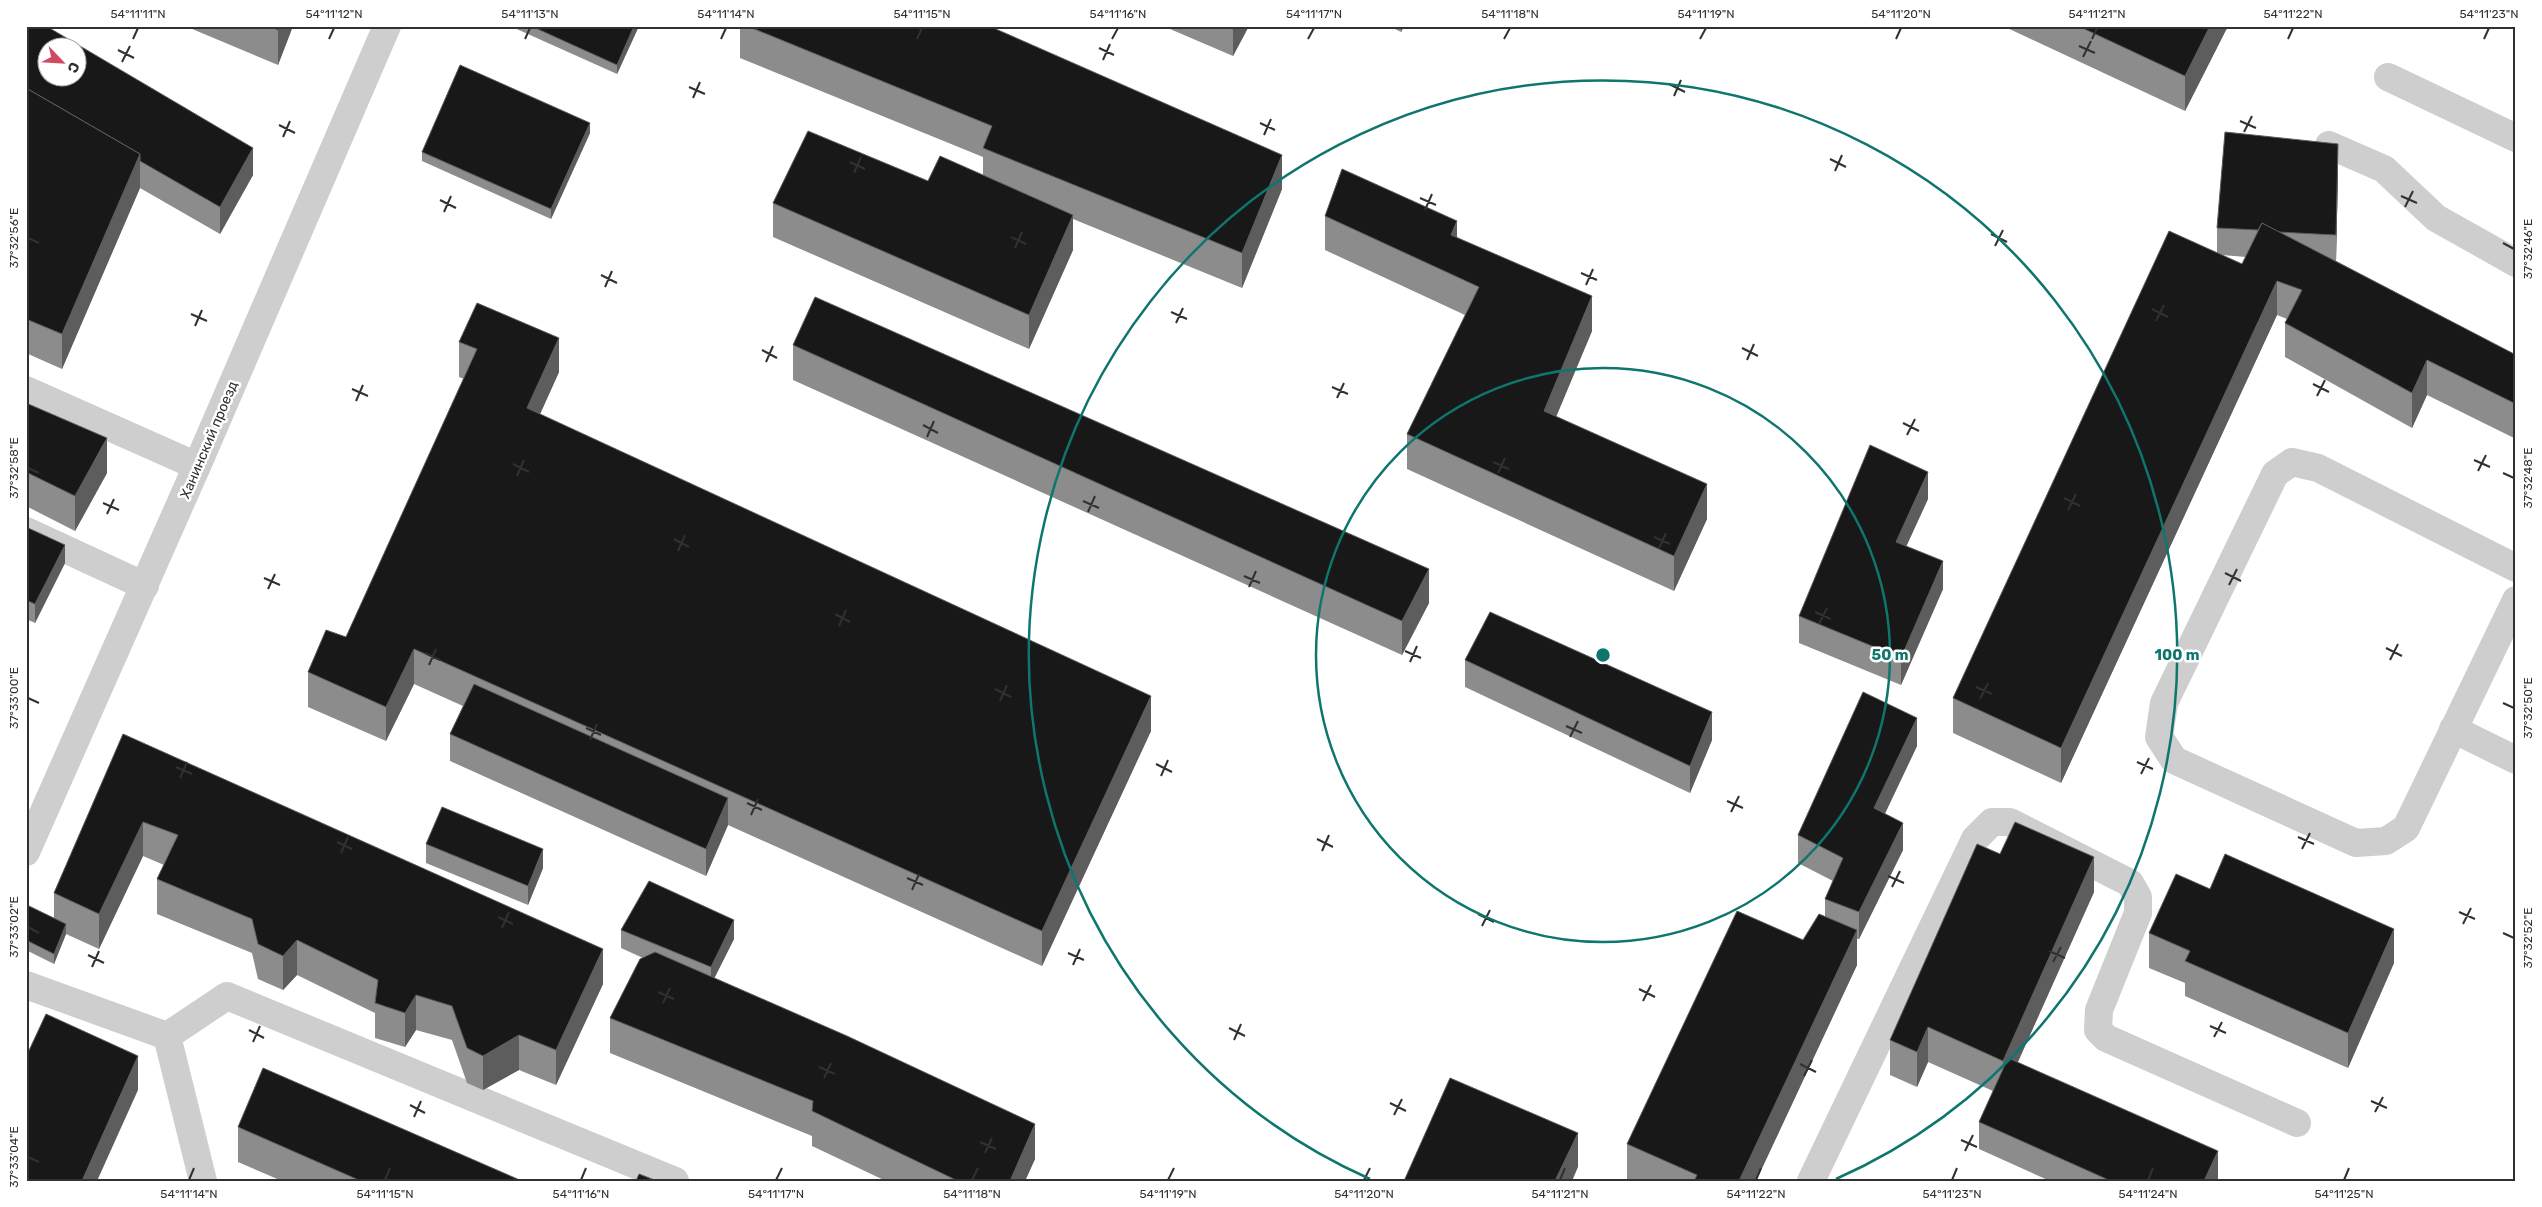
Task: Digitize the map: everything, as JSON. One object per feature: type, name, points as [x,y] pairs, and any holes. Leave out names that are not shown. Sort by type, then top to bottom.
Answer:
[{"type":"street","name":"Ханинский проезд","points":[[26,852],[33,819],[145,586],[387,26]]},
{"type":"street","points":[[2388,77],[2516,138]]},
{"type":"street","points":[[2329,144],[2384,169],[2436,218],[2516,263]]},
{"type":"street","points":[[26,390],[198,466]]},
{"type":"street","points":[[2516,568],[2318,468],[2292,462],[2275,474],[2185,659],[2164,704],[2159,738],[2174,760],[2356,843],[2386,841],[2406,828],[2516,600]]},
{"type":"street","points":[[26,531],[145,586]]},
{"type":"street","points":[[2453,730],[2516,760]]},
{"type":"street","points":[[1811,1181],[1974,839],[1992,822],[2010,822],[2130,883],[2138,897],[2138,913],[2098,1010],[2098,1030],[2106,1038],[2297,1123]]},
{"type":"street","points":[[26,986],[167,1036]]},
{"type":"street","points":[[167,1036],[227,996],[675,1181]]},
{"type":"street","points":[[167,1036],[204,1181]]},
{"type":"building","points":[[26,26],[46,26],[66,38],[38,38],[38,88],[88,88],[88,51],[253,148],[220,207],[140,161],[140,154],[26,88]]},
{"type":"building","points":[[269,26],[279,26],[278,30]]},
{"type":"building","points":[[531,26],[634,26],[617,65]]},
{"type":"building","points":[[747,26],[989,26],[1282,155],[1242,253],[983,148],[992,126]]},
{"type":"building","points":[[2078,26],[2210,26],[2185,76]]},
{"type":"building","points":[[460,65],[590,123],[551,209],[422,152]]},
{"type":"building","points":[[26,88],[140,154],[62,334],[26,319]]},
{"type":"building","points":[[808,131],[928,181],[940,156],[1073,215],[1029,315],[773,203]]},
{"type":"building","points":[[2225,132],[2338,144],[2336,235],[2278,232],[2262,223],[2258,230],[2217,228]]},
{"type":"building","points":[[1342,169],[1457,221],[1451,235],[1592,296],[1544,411],[1707,484],[1674,556],[1407,434],[1479,287],[1325,216]]},
{"type":"building","points":[[2262,223],[2516,355],[2516,404],[2427,360],[2412,393],[2285,323],[2302,290],[2277,281],[2061,748],[1953,698],[2169,231],[2242,264]]},
{"type":"building","points":[[815,297],[1429,569],[1402,621],[793,345]]},
{"type":"building","points":[[477,303],[559,338],[527,408],[1151,696],[1042,931],[414,649],[386,707],[308,672],[326,630],[346,637],[477,349],[459,342]]},
{"type":"building","points":[[26,403],[107,438],[75,496],[26,472]]},
{"type":"building","points":[[1870,445],[1928,472],[1896,542],[1943,561],[1901,658],[1799,616]]},
{"type":"building","points":[[26,527],[65,545],[35,604],[26,600]]},
{"type":"building","points":[[1490,612],[1712,712],[1690,766],[1465,660]]},
{"type":"building","points":[[474,684],[728,798],[706,849],[450,734]]},
{"type":"building","points":[[1863,692],[1917,718],[1874,808],[1903,823],[1859,912],[1825,899],[1843,858],[1798,835]]},
{"type":"building","points":[[123,734],[603,949],[556,1050],[519,1035],[483,1056],[467,1048],[452,1006],[416,995],[405,1013],[375,1003],[378,980],[297,940],[283,956],[258,944],[252,919],[157,879],[178,835],[143,822],[99,914],[54,893]]},
{"type":"building","points":[[442,807],[543,849],[528,886],[426,844]]},
{"type":"building","points":[[2015,822],[2094,857],[2003,1061],[1928,1027],[1917,1052],[1890,1040],[1977,844],[2000,854]]},
{"type":"building","points":[[2225,854],[2394,929],[2348,1033],[2185,961],[2190,951],[2149,933],[2176,874],[2210,889]]},
{"type":"building","points":[[649,881],[734,920],[711,967],[621,930]]},
{"type":"building","points":[[29,906],[66,924],[54,954],[26,940],[26,911]]},
{"type":"building","points":[[1737,911],[1803,940],[1819,914],[1857,930],[1739,1181],[1694,1181],[1697,1175],[1627,1144]]},
{"type":"building","points":[[655,952],[847,1036],[1035,1124],[1010,1181],[958,1181],[812,1111],[813,1101],[610,1018],[640,959]]},
{"type":"building","points":[[46,1014],[138,1056],[82,1181],[26,1181],[26,1057]]},
{"type":"building","points":[[2008,1058],[2218,1151],[2204,1181],[2111,1181],[1979,1122]]},
{"type":"building","points":[[263,1068],[522,1181],[361,1181],[238,1127]]},
{"type":"building","points":[[1450,1078],[1578,1133],[1555,1181],[1404,1181]]},
{"type":"building","points":[[639,1174],[657,1181],[636,1181]]}]
